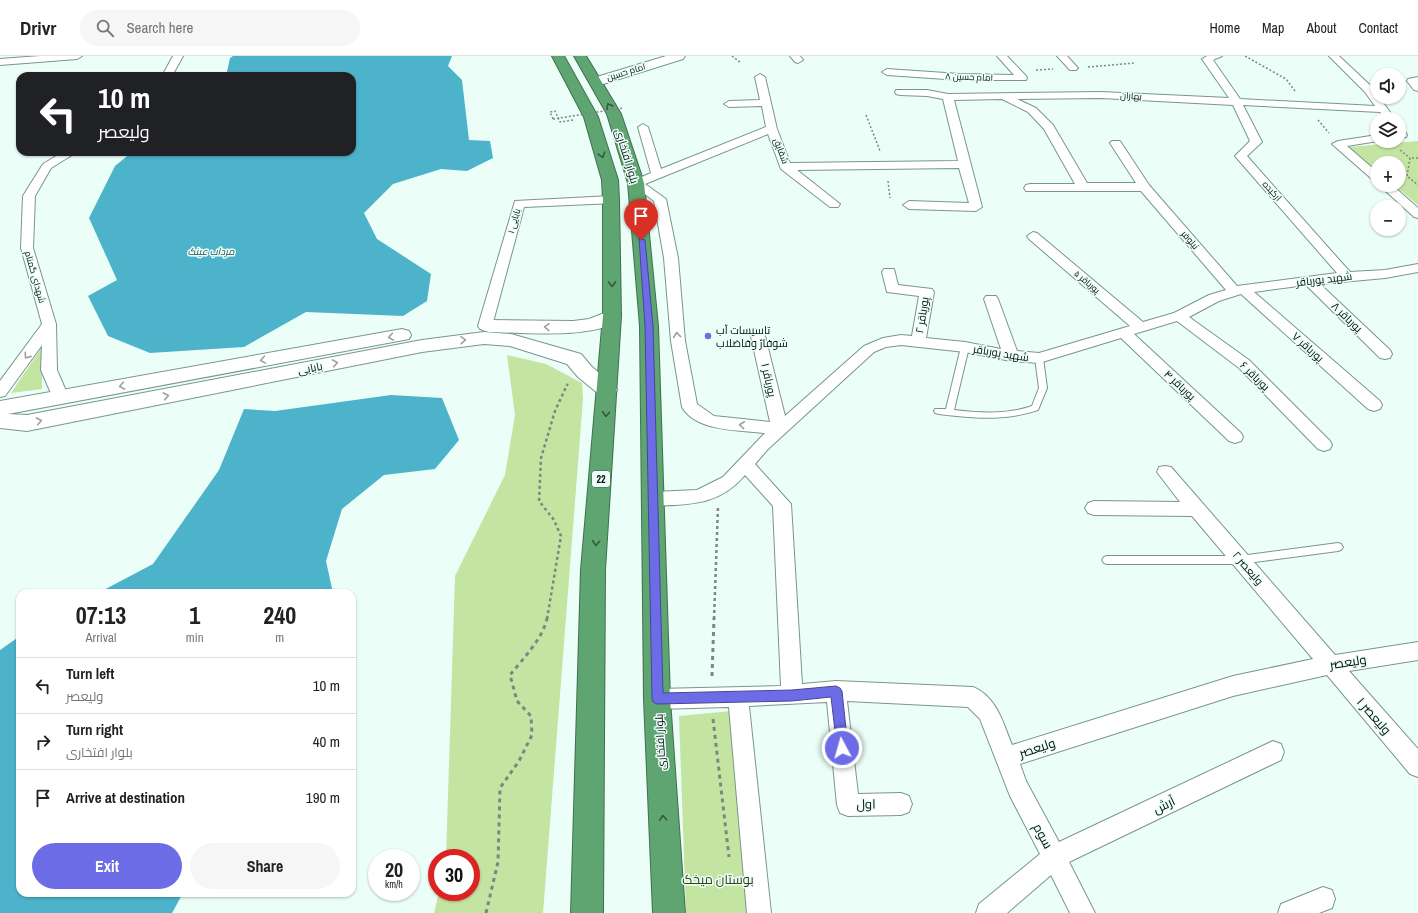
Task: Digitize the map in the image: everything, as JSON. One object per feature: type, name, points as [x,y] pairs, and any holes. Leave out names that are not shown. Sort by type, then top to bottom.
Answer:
[{"type":"highway","name":"22","points":[[558,56],[591,117],[610,180],[611,200],[612,316],[593,570],[587,913]]},
{"type":"highway","name":"بلوار افتخاری","points":[[580,56],[614,114],[636,183],[649,326],[657,699],[669,913]]},
{"type":"highway","points":[[656,913],[665,851]]},
{"type":"main road","name":"امام حسین","points":[[595,82],[664,58],[679,56]]},
{"type":"main road","name":"بابایی","points":[[0,408],[423,331],[485,326],[573,328],[592,325],[612,316]]},
{"type":"main road","points":[[569,359],[578,339],[573,328]]},
{"type":"main road","name":"بابایی","points":[[0,422],[27,423],[452,341],[484,338],[511,340],[569,359],[607,390]]},
{"type":"street","points":[[0,62],[77,56]]},
{"type":"street","points":[[169,72],[178,56]]},
{"type":"street","name":"امام حسین ۸","points":[[887,72],[960,78],[1022,78],[1002,56]]},
{"type":"street","points":[[1062,56],[1073,68]]},
{"type":"street","points":[[1217,56],[1207,59],[1236,101]]},
{"type":"street","points":[[1334,56],[1369,90],[1384,112]]},
{"type":"street","points":[[760,77],[772,129]]},
{"type":"street","points":[[960,78],[969,96]]},
{"type":"street","points":[[1418,80],[1412,82],[1418,88]]},
{"type":"street","name":"بهاران","points":[[900,92],[926,93],[948,97],[1101,95],[1382,109]]},
{"type":"street","points":[[1002,96],[1032,110],[1049,128],[1083,187]]},
{"type":"street","points":[[909,205],[976,207],[948,97]]},
{"type":"street","name":"ارکیده","points":[[1236,101],[1256,142],[1241,156],[1347,276]]},
{"type":"street","points":[[728,104],[766,102]]},
{"type":"street","points":[[643,127],[657,174]]},
{"type":"street","name":"شقایق","points":[[636,183],[772,129],[785,167],[964,164]]},
{"type":"street","points":[[1370,139],[1338,144],[1370,172]]},
{"type":"street","name":"نیلوفر","points":[[1116,143],[1144,187],[1239,291]]},
{"type":"street","name":"شهدای گمنام","points":[[61,398],[49,370],[49,324],[27,248],[29,196],[47,166],[64,156]]},
{"type":"street","points":[[785,167],[834,204]]},
{"type":"street","points":[[636,183],[660,199],[671,258],[678,341],[690,407],[710,421],[780,429]]},
{"type":"street","points":[[1030,188],[1144,187]]},
{"type":"street","points":[[1393,192],[1418,214]]},
{"type":"street","name":"بابایی ۱","points":[[485,326],[518,204],[611,200]]},
{"type":"street","name":"پورباقر ۵","points":[[1033,236],[1141,328]]},
{"type":"street","name":"شهید پورباقر","points":[[653,499],[699,497],[729,482],[780,429],[869,349],[883,343],[901,340],[965,347],[1011,356],[1039,358],[1179,316],[1214,298],[1239,291],[1347,276],[1385,274],[1418,268]]},
{"type":"street","name":"پورباقر ۲","points":[[889,272],[892,289],[927,292],[918,342]]},
{"type":"street","name":"پورباقر ۸","points":[[1309,281],[1385,354]]},
{"type":"street","name":"پورباقر ۷","points":[[1239,291],[1374,405]]},
{"type":"street","points":[[991,299],[1011,356]]},
{"type":"street","name":"پورباقر ۶","points":[[1179,316],[1244,364],[1324,445]]},
{"type":"street","points":[[0,392],[49,324]]},
{"type":"street","name":"پورباقر ۱","points":[[757,332],[780,429]]},
{"type":"street","name":"پورباقر ۴","points":[[1124,333],[1235,437]]},
{"type":"street","points":[[745,464],[782,504],[792,695]]},
{"type":"street","name":"ولیعصر ۲","points":[[1165,472],[1330,665]]},
{"type":"street","points":[[1094,508],[1196,509]]},
{"type":"street","name":"ولیعصر","points":[[657,699],[792,695],[836,691],[973,697],[988,712],[1006,758],[1233,686],[1330,665],[1418,651]]},
{"type":"street","name":"ولیعصر ۱","points":[[1330,665],[1418,766]]},
{"type":"street","name":"اول","points":[[836,691],[848,805],[901,804]]},
{"type":"street","points":[[738,696],[759,913]]},
{"type":"street","name":"آرش","points":[[988,913],[1054,857],[1273,752]]},
{"type":"street","name":"سوم","points":[[1006,758],[1018,788],[1083,913]]},
{"type":"street","points":[[1290,913],[1323,899]]},
{"type":"lane","points":[[949,412],[965,347]]},
{"type":"lane","points":[[938,411],[994,416],[1020,414],[1035,408],[1044,388],[1039,358]]},
{"type":"lane","points":[[1107,560],[1240,560],[1338,547]]},
{"type":"path","points":[[732,56],[741,63]]},
{"type":"path","points":[[560,122],[555,111],[550,112],[553,119],[623,108]]},
{"type":"path","points":[[1418,158],[1410,158],[1407,176],[1418,185]]},
{"type":"path","points":[[486,913],[498,862],[500,788],[519,761],[532,735],[531,716],[517,701],[510,675],[532,648],[546,624],[561,536],[554,520],[539,501],[542,458],[569,359]]},
{"type":"green space","points":[[1418,141],[1418,205],[1402,192],[1406,192],[1406,156],[1370,156],[1370,165],[1348,147],[1370,145],[1370,148],[1406,148],[1406,142]]},
{"type":"green space","points":[[42,347],[42,389],[11,393]]},
{"type":"green space","points":[[507,355],[546,364],[582,383],[583,399],[543,913],[434,913],[437,901],[480,901],[480,849],[446,849],[455,576],[505,475],[515,415]]},
{"type":"green space","name":"بوستان میخک","points":[[731,711],[755,913],[686,913],[679,716]]},
{"type":"water","name":"مرداب عینک","points":[[233,56],[452,56],[448,66],[462,80],[469,140],[490,141],[493,158],[467,171],[441,169],[393,184],[364,213],[377,239],[431,274],[427,301],[403,316],[306,312],[244,347],[150,353],[108,336],[88,296],[117,280],[89,218],[115,166],[127,156],[356,156],[356,72],[227,72],[230,58]]},
{"type":"water","points":[[391,395],[442,398],[459,440],[435,469],[384,475],[342,509],[326,561],[332,589],[106,589],[153,564],[219,470],[244,409],[275,411]]},
{"type":"water","points":[[16,639],[16,897],[181,897],[172,913],[0,913],[0,650]]},
{"type":"place","name":"تاسیسات آب شوفاژ وفاضلاب","points":[[708,336]]},
{"type":"route","points":[[641,240],[649,326],[657,699],[792,695],[836,691],[842,748]]}]
